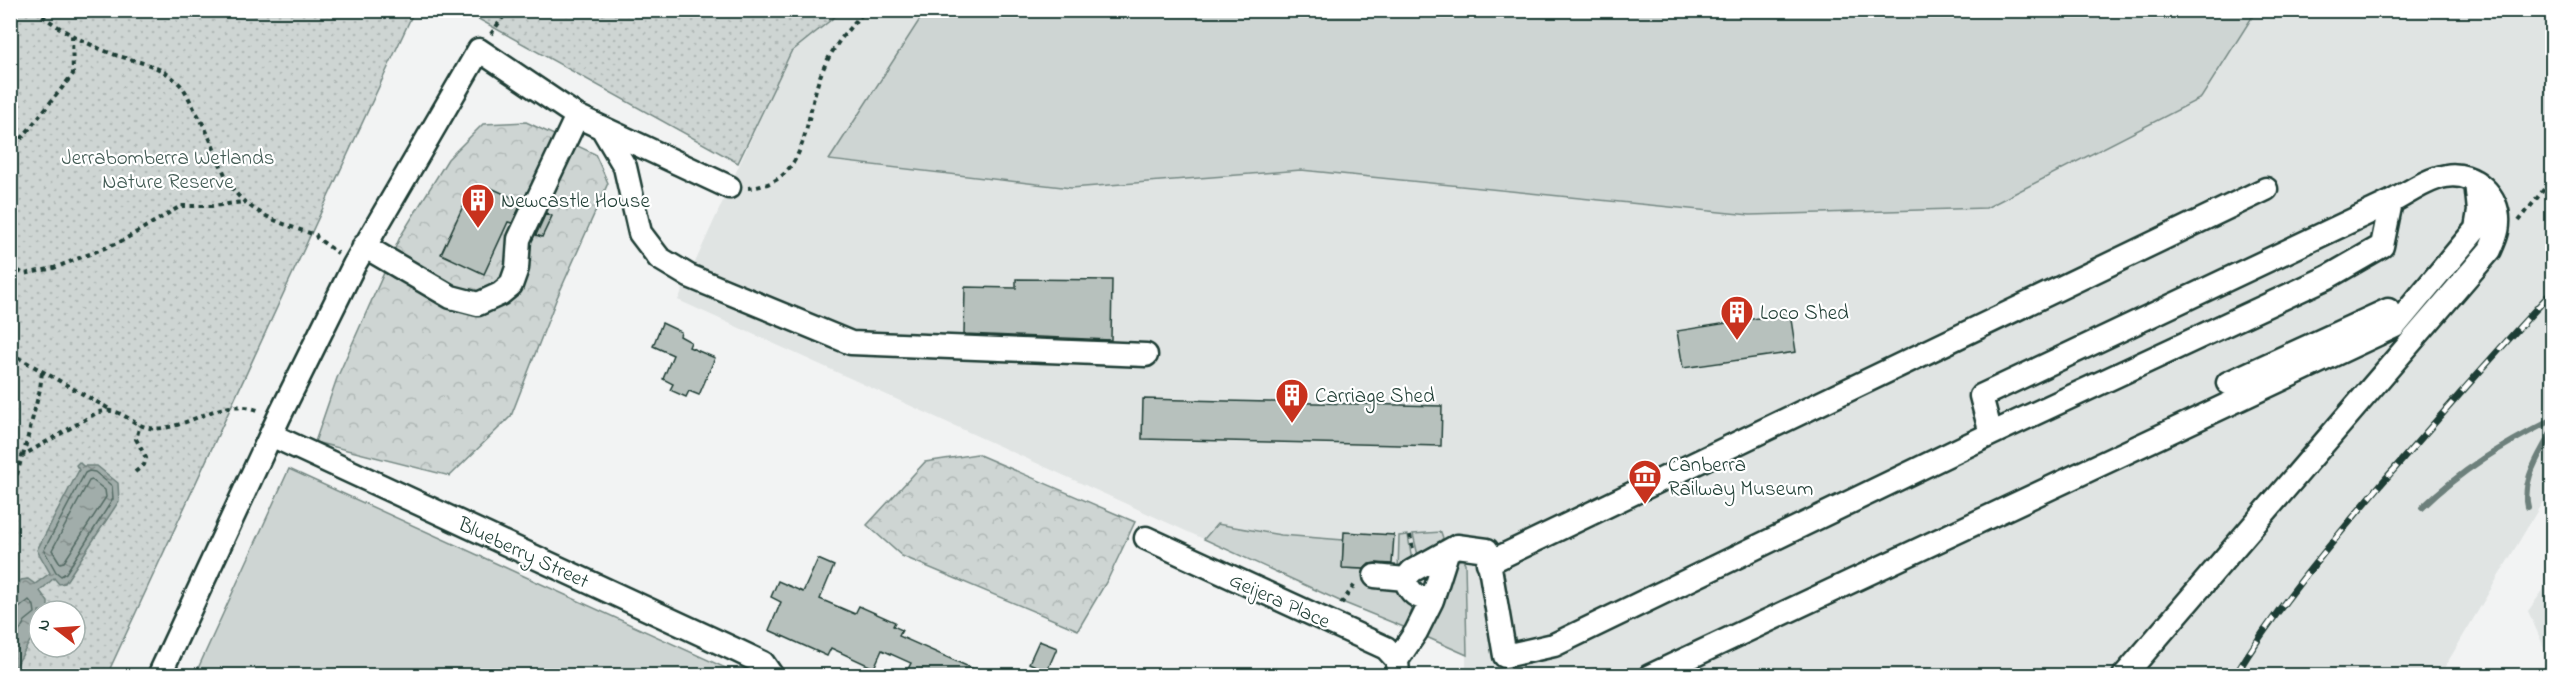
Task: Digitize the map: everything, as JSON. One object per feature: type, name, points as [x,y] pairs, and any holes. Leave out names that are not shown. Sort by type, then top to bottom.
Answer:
[{"type":"street","points":[[159,675],[275,426],[359,255],[479,50],[577,116],[729,187]]},
{"type":"street","points":[[359,255],[451,297],[478,304],[500,294],[511,285],[517,268],[519,239],[577,116]]},
{"type":"street","points":[[602,128],[625,167],[640,234],[659,258],[689,276],[851,343],[1146,355]]},
{"type":"street","points":[[1991,434],[1981,396],[2446,176],[2458,175],[2476,182],[2489,192],[2498,217],[2497,232],[2490,250],[2124,675]]},
{"type":"street","points":[[1650,675],[2395,326],[2476,229],[2479,211],[2476,182]]},
{"type":"street","points":[[1406,579],[1412,571],[1457,546],[1488,547],[2266,189]]},
{"type":"street","points":[[1488,547],[1507,666],[1991,434],[2328,277],[2382,246],[2391,202]]},
{"type":"street","points":[[2228,383],[2388,310],[2395,326]]},
{"type":"street","name":"Blueberry Street","points":[[275,426],[763,663],[772,675]]},
{"type":"street","name":"Geijera Place","points":[[1146,538],[1386,648],[1397,668]]},
{"type":"street","points":[[1397,668],[1432,600],[1447,553]]},
{"type":"street","points":[[1368,576],[1406,579]]},
{"type":"street","points":[[1406,579],[1409,591],[1417,597],[1432,600]]},
{"type":"path","points":[[35,10],[59,30],[111,53],[141,60],[165,72],[183,89],[208,131],[231,186],[244,202],[287,226],[316,235],[317,238],[359,255]]},
{"type":"path","points":[[479,50],[508,10]]},
{"type":"path","points":[[729,187],[751,188],[772,183],[790,166],[802,148],[821,74],[831,53],[867,10]]},
{"type":"path","points":[[10,153],[73,74],[72,35]]},
{"type":"path","points":[[2517,224],[2553,179]]},
{"type":"path","points":[[11,267],[24,274],[54,268],[120,242],[181,206],[212,206],[244,202]]},
{"type":"path","points":[[10,353],[140,425],[162,429],[224,407],[245,405],[275,426]]},
{"type":"path","points":[[10,501],[40,389],[42,372]]},
{"type":"path","points":[[22,456],[98,412],[112,410]]},
{"type":"path","points":[[135,472],[144,465],[146,458],[136,439],[140,425]]},
{"type":"path","points":[[1331,623],[1342,602],[1368,576]]},
{"type":"shaded area","points":[[841,11],[2552,11],[2552,486],[2440,675],[1466,675],[1466,655],[1342,602],[678,300],[791,51]]},
{"type":"shaded area","points":[[2552,578],[2552,665],[2528,611]]},
{"type":"green space","name":"Jerrabomberra Wetlands Nature Reserve","points":[[10,11],[414,11],[107,675],[11,675]]},
{"type":"green space","points":[[464,11],[842,11],[791,52],[738,163]]},
{"type":"green space","points":[[929,11],[2256,11],[2201,98],[1986,208],[1750,215],[1301,170],[1071,188],[829,160],[922,16]]},
{"type":"green space","points":[[526,122],[595,154],[608,183],[556,300],[511,416],[450,476],[315,442],[337,378],[400,237],[448,159],[483,124]]},
{"type":"green space","points":[[977,454],[1135,522],[1108,579],[1078,630],[902,556],[867,525],[925,462]]},
{"type":"green space","points":[[289,469],[728,669],[725,675],[195,675]]},
{"type":"green space","points":[[1217,524],[1281,535],[1343,540],[1343,568],[1375,570],[1410,600],[1412,609],[1406,628],[1342,602],[1204,539]]},
{"type":"green space","points":[[1441,532],[1443,538],[1428,555],[1419,560],[1413,534]]},
{"type":"green space","points":[[1408,535],[1413,568],[1398,573],[1399,536]]},
{"type":"green space","points":[[1459,554],[1465,563],[1467,655],[1422,635]]},
{"type":"water","points":[[79,462],[83,466],[97,466],[118,483],[119,501],[65,583],[59,584],[54,578],[40,591],[46,599],[27,599],[27,646],[11,675],[11,601],[21,580],[28,579],[35,584],[50,573],[37,550],[79,470],[76,465]]},
{"type":"building","name":"Newcastle House","points":[[489,187],[522,202],[512,223],[508,222],[484,274],[441,254],[470,191],[485,197]]},
{"type":"building","points":[[546,213],[552,216],[542,237],[536,235]]},
{"type":"building","points":[[1016,279],[1112,280],[1111,340],[964,334],[965,287],[1016,288]]},
{"type":"building","name":"Loco Shed","points":[[1790,313],[1796,352],[1683,368],[1677,331]]},
{"type":"building","points":[[662,323],[681,332],[680,336],[691,342],[689,347],[715,358],[699,395],[689,391],[686,397],[670,390],[673,384],[663,379],[673,355],[653,346]]},
{"type":"building","name":"Carriage Shed","points":[[1143,399],[1442,406],[1441,446],[1142,439]]},
{"type":"building","points":[[1344,532],[1394,535],[1392,564],[1369,564],[1364,569],[1342,568]]},
{"type":"building","points":[[818,559],[834,566],[820,599],[855,614],[859,606],[895,622],[893,626],[902,630],[899,636],[987,675],[905,675],[911,663],[882,650],[874,668],[831,648],[827,656],[769,630],[781,602],[771,597],[778,581],[803,592]]},
{"type":"building","points":[[1039,641],[1057,648],[1047,671],[1029,663]]},
{"type":"waterway","points":[[2422,508],[2484,459],[2552,420]]},
{"type":"waterway","points":[[2528,507],[2529,477],[2552,431]]},
{"type":"railway","points":[[2235,676],[2268,625],[2343,529],[2552,292]]},
{"type":"place","name":"Newcastle House","points":[[478,229]]},
{"type":"place","name":"Loco Shed","points":[[1737,341]]},
{"type":"place","name":"Carriage Shed","points":[[1292,424]]},
{"type":"place","name":"Canberra Railway Museum","points":[[1645,505]]}]
